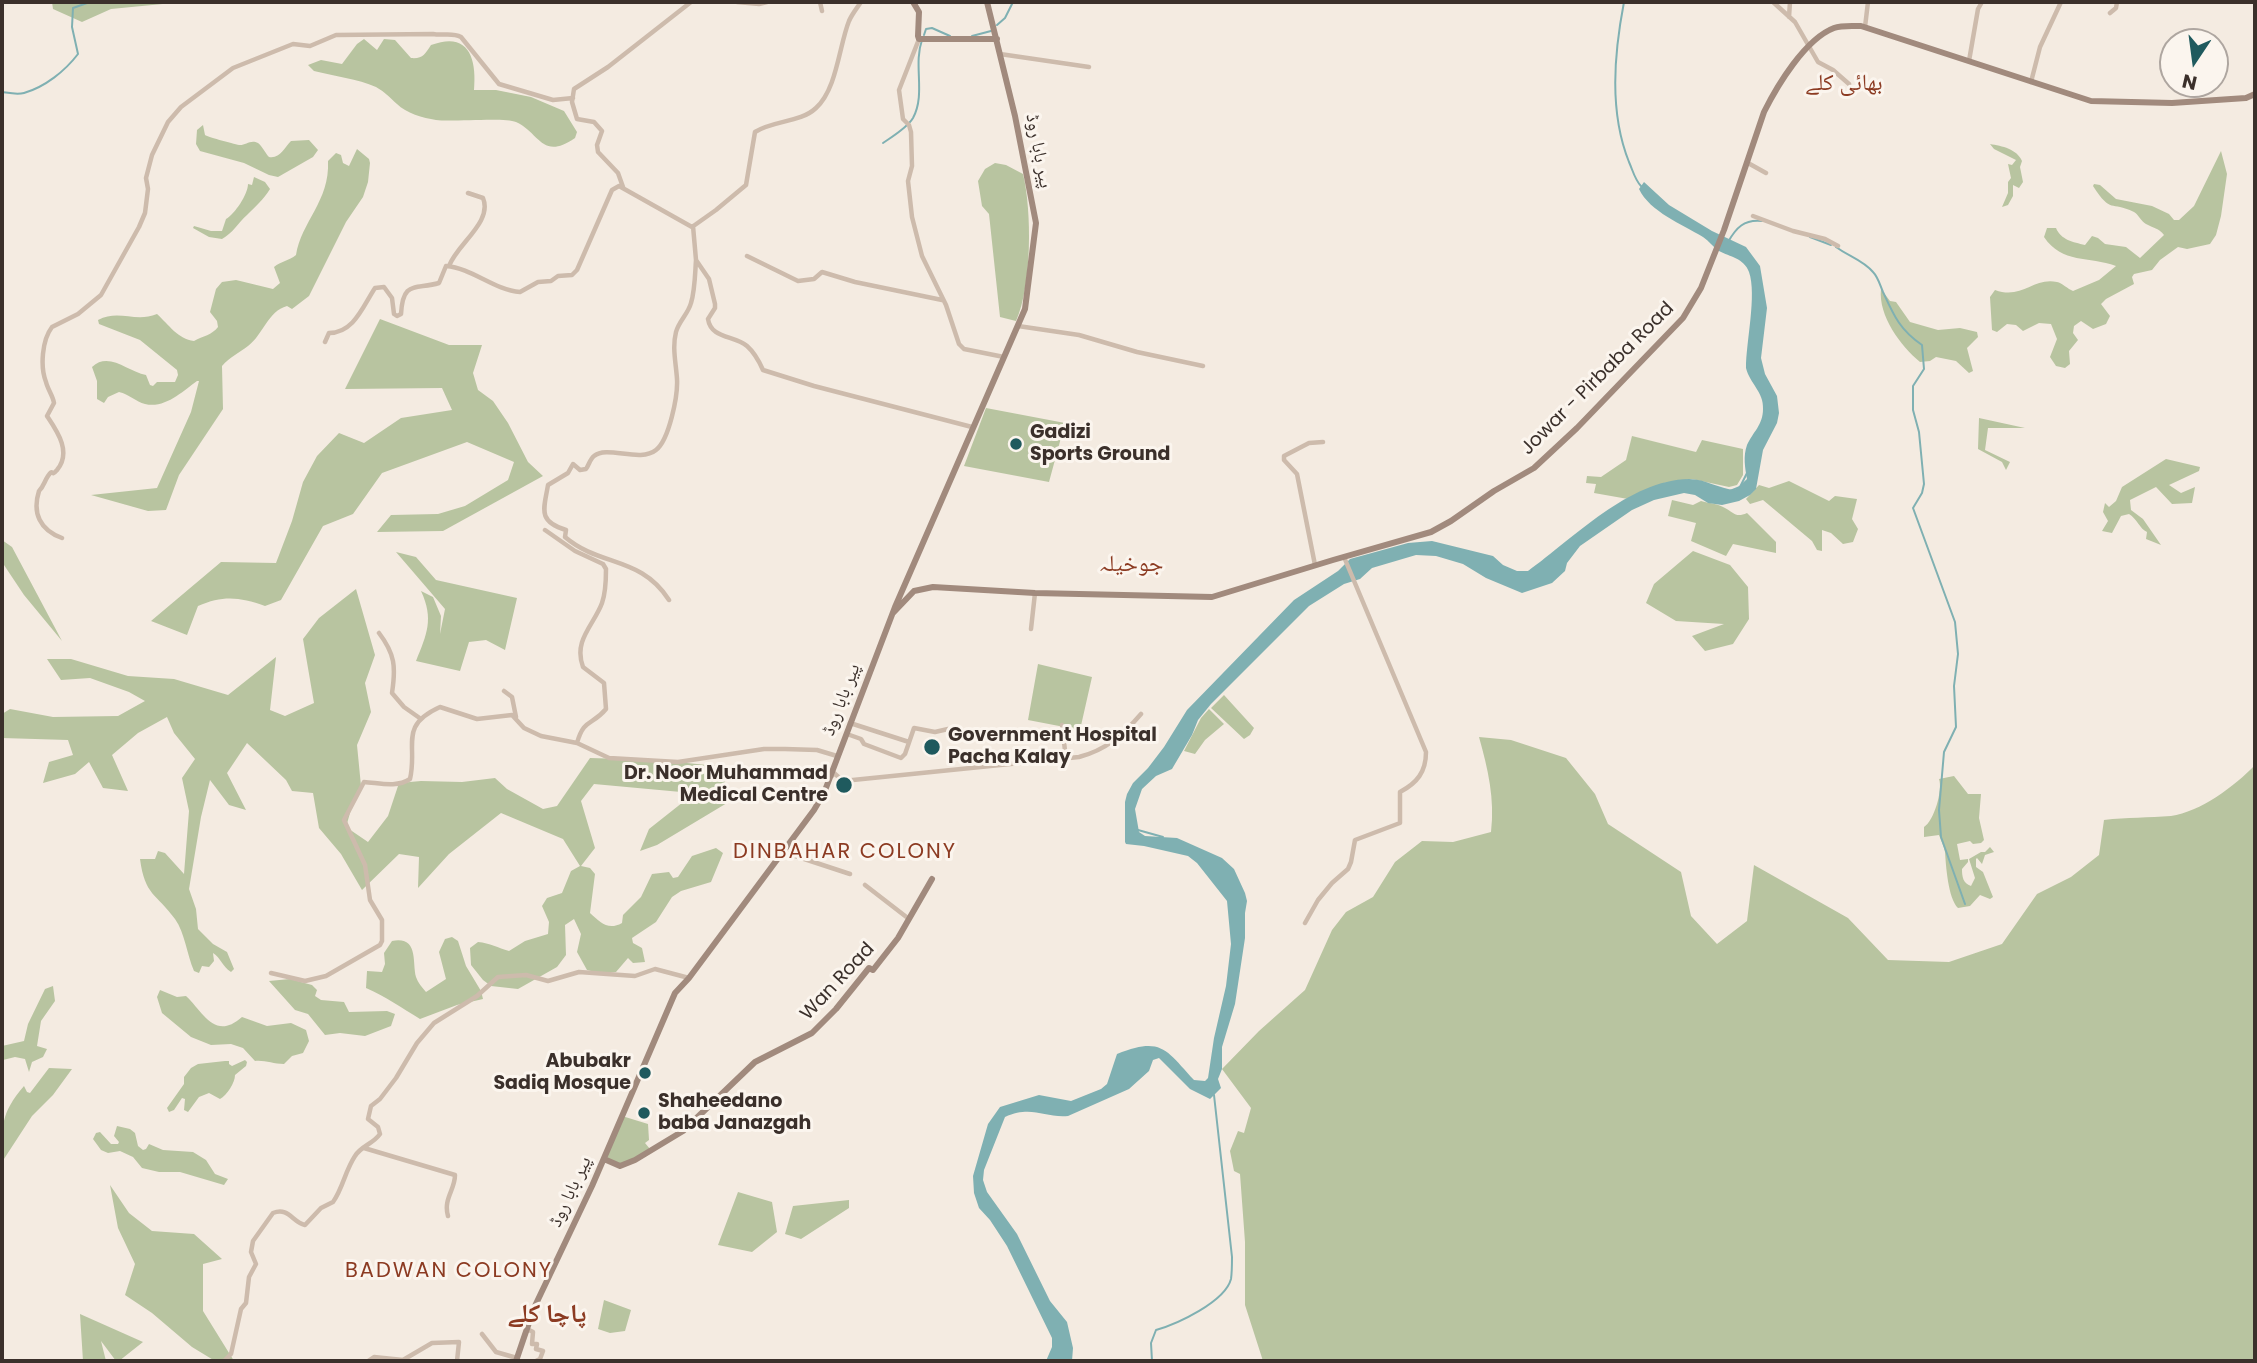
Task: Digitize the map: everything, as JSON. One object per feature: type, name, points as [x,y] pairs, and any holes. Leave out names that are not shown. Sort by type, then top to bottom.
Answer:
[{"type":"main road","points":[[913,2],[919,12],[920,39],[997,39]]},
{"type":"main road","name":"پیر بابا روڈ","points":[[517,1360],[540,1295],[604,1159],[675,993],[690,978],[814,810],[893,612],[1025,309],[1036,223],[1015,116],[987,2]]},
{"type":"main road","name":"Jowar - Pirbaba Road","points":[[922,589],[1212,597],[1431,532],[1534,468],[1577,428],[1683,318],[1701,288],[1736,201],[1770,100],[1808,46],[1834,28],[1865,27],[2091,101],[2172,103],[2246,98],[2255,94]]},
{"type":"main road","points":[[908,577],[922,589]]},
{"type":"main road","points":[[893,612],[914,591],[922,589]]},
{"type":"main road","name":"Wan Road","points":[[604,1159],[620,1166],[683,1131],[755,1062],[812,1033],[836,1009],[864,973],[869,968],[873,970],[889,952],[932,879]]},
{"type":"street","points":[[691,2],[608,67],[574,89],[573,111],[577,119],[594,122],[602,131],[597,152],[618,173],[623,187],[636,197],[693,226]]},
{"type":"street","points":[[737,2],[767,2]]},
{"type":"street","points":[[820,2],[822,11]]},
{"type":"street","points":[[693,226],[716,211],[746,185],[755,132],[765,126],[800,118],[816,108],[825,97],[849,20],[861,2]]},
{"type":"street","points":[[1773,2],[1795,22],[1818,62],[1833,70],[1849,84]]},
{"type":"street","points":[[1789,18],[1790,2]]},
{"type":"street","points":[[1865,27],[1868,2]]},
{"type":"street","points":[[1969,62],[1974,28],[1982,2]]},
{"type":"street","points":[[2031,83],[2040,47],[2061,2]]},
{"type":"street","points":[[2110,13],[2118,2]]},
{"type":"street","points":[[62,538],[46,531],[37,514],[37,494],[45,485],[48,476],[58,469],[63,453],[60,435],[47,416],[54,403],[43,369],[48,332],[101,295],[145,213],[148,189],[146,178],[152,155],[168,122],[181,107],[233,68],[293,44],[310,46],[336,35],[456,34],[499,84],[552,100],[573,98]]},
{"type":"street","points":[[920,39],[899,90],[903,119],[909,125],[912,152],[908,181],[912,217],[922,256],[953,322],[959,344],[964,349],[1004,357]]},
{"type":"street","points":[[1000,54],[1089,67]]},
{"type":"street","points":[[1748,163],[1766,173]]},
{"type":"street","points":[[449,266],[520,292],[538,282],[547,283],[558,276],[572,275],[577,270],[612,190],[623,187]]},
{"type":"street","points":[[325,342],[329,333],[341,331],[356,318],[366,307],[375,288],[384,287],[388,290],[394,314],[397,316],[401,314],[402,302],[410,289],[420,284],[439,283],[464,240],[477,229],[485,211],[483,198],[468,193]]},
{"type":"street","points":[[1753,216],[1838,246]]},
{"type":"street","points":[[669,600],[660,586],[648,575],[577,547],[565,537],[566,530],[552,526],[546,520],[544,510],[548,485],[568,473],[573,464],[580,470],[586,469],[596,454],[614,453],[628,456],[655,452],[666,439],[676,394],[676,333],[691,303],[696,261],[693,226]]},
{"type":"street","points":[[747,256],[798,281],[814,279],[822,272],[855,282],[942,300]]},
{"type":"street","points":[[696,261],[712,288],[715,308],[708,319],[711,329],[746,344],[756,355],[763,370],[972,427]]},
{"type":"street","points":[[1018,326],[1079,335],[1137,352],[1203,366]]},
{"type":"street","points":[[1315,565],[1297,474],[1284,460],[1284,456],[1309,443],[1323,442]]},
{"type":"street","points":[[545,530],[575,551],[603,564],[606,569],[602,603],[584,634],[581,656],[583,667],[604,683],[606,709],[596,719],[585,724],[577,743]]},
{"type":"street","points":[[1305,923],[1332,883],[1348,869],[1355,840],[1401,823],[1400,792],[1413,785],[1424,771],[1426,763],[1426,752],[1344,557]]},
{"type":"street","points":[[1031,629],[1035,593]]},
{"type":"street","points":[[379,633],[393,653],[395,679],[392,694],[421,719]]},
{"type":"street","points":[[504,691],[512,697],[516,718]]},
{"type":"street","points":[[271,973],[305,981],[326,976],[380,945],[382,920],[370,900],[366,866],[346,827],[345,815],[364,782],[387,784],[410,779],[410,739],[421,719],[440,707],[477,719],[512,715],[524,728],[541,736],[577,743],[609,758],[678,762],[764,750],[813,749],[837,756]]},
{"type":"street","points":[[827,783],[834,774],[843,781],[1066,759],[1095,753],[1124,734],[1141,714]]},
{"type":"street","points":[[850,723],[909,742]]},
{"type":"street","points":[[1062,725],[1066,759]]},
{"type":"street","points":[[846,733],[861,739],[864,744],[901,758],[916,728],[935,732],[948,729],[1004,736]]},
{"type":"street","points":[[861,739],[870,730]]},
{"type":"street","points":[[783,852],[850,874]]},
{"type":"street","points":[[865,885],[909,920]]},
{"type":"street","points":[[224,1361],[231,1354],[241,1309],[246,1303],[249,1277],[256,1264],[251,1246],[264,1223],[274,1213],[284,1211],[299,1224],[307,1224],[321,1208],[336,1199],[356,1153],[374,1142],[380,1134],[378,1127],[368,1119],[368,1111],[396,1078],[417,1043],[434,1023],[477,996],[498,976],[526,975],[548,981],[579,972],[635,975],[655,970],[690,978]]},
{"type":"street","points":[[364,1148],[454,1174],[455,1182],[446,1202],[447,1216]]},
{"type":"street","points":[[527,1329],[533,1332],[532,1343],[537,1344],[536,1349],[543,1351],[540,1359],[536,1361]]},
{"type":"street","points":[[482,1334],[496,1352],[517,1360]]},
{"type":"street","points":[[368,1361],[374,1357],[403,1360],[432,1343],[459,1342],[457,1361]]},
{"type":"street","points":[[411,1355],[415,1361]]},
{"type":"green space","points":[[52,2],[173,3],[111,9],[82,22],[53,9]]},
{"type":"green space","points":[[364,39],[377,50],[384,39],[395,40],[411,58],[421,57],[431,45],[454,41],[462,44],[474,67],[474,90],[496,90],[531,97],[564,111],[577,132],[575,138],[555,147],[548,146],[516,122],[436,120],[415,115],[376,87],[314,71],[308,65],[321,60],[342,64]]},
{"type":"green space","points":[[203,125],[205,135],[240,145],[255,142],[269,157],[279,155],[291,141],[309,140],[318,150],[313,157],[278,177],[244,163],[200,151],[196,144],[197,130]]},
{"type":"green space","points":[[1990,144],[2013,151],[2022,161],[2020,167],[2023,182],[2019,188],[2013,185],[2013,196],[2008,205],[2002,207],[2011,178],[2008,164],[2012,165],[2016,160],[1994,149]]},
{"type":"green space","points":[[357,149],[370,163],[363,197],[346,222],[309,296],[292,309],[287,306],[275,313],[248,346],[222,366],[223,409],[179,475],[166,510],[148,511],[91,495],[157,488],[191,412],[199,381],[160,404],[145,404],[119,392],[108,397],[104,403],[97,399],[97,381],[92,367],[98,363],[112,362],[146,375],[153,386],[157,382],[175,382],[178,375],[177,370],[140,340],[99,324],[98,320],[113,316],[141,317],[157,314],[174,331],[188,340],[194,341],[213,332],[218,327],[210,312],[216,289],[222,282],[236,280],[273,289],[280,283],[274,267],[296,255],[303,232],[325,188],[328,161],[336,153],[341,155],[343,163],[349,166]]},
{"type":"green space","points":[[2221,151],[2227,174],[2221,216],[2216,235],[2210,244],[2187,249],[2178,247],[2160,260],[2152,270],[2134,274],[2134,284],[2101,304],[2110,316],[2106,324],[2093,329],[2081,321],[2074,326],[2073,333],[2078,340],[2069,351],[2070,364],[2065,368],[2056,366],[2050,357],[2057,339],[2051,324],[2039,323],[2023,331],[2016,325],[2007,324],[1997,332],[1992,330],[1990,297],[1995,290],[2020,291],[2049,281],[2073,291],[2099,280],[2116,266],[2059,252],[2044,237],[2047,228],[2056,228],[2064,238],[2085,245],[2092,236],[2105,244],[2126,247],[2140,258],[2164,235],[2144,223],[2134,212],[2108,204],[2099,195],[2094,184],[2100,185],[2116,199],[2152,206],[2169,214],[2174,220],[2179,220],[2194,206]]},
{"type":"green space","points":[[995,163],[1006,165],[1023,174],[1026,190],[1028,269],[1016,321],[1000,317],[989,214],[982,206],[978,181],[985,169]]},
{"type":"green space","points":[[254,177],[265,182],[270,189],[229,234],[222,239],[209,237],[193,228],[222,231],[226,219],[240,203],[248,184],[252,185]]},
{"type":"green space","points":[[1881,289],[1890,301],[1896,302],[1910,322],[1938,330],[1960,328],[1977,332],[1978,337],[1967,348],[1973,371],[1969,373],[1956,361],[1936,357],[1920,362],[1892,330],[1883,310]]},
{"type":"green space","points":[[380,319],[449,345],[482,345],[473,373],[478,390],[493,401],[528,462],[543,476],[443,531],[377,532],[391,515],[438,514],[465,506],[508,480],[514,462],[467,442],[382,473],[353,514],[323,526],[281,600],[265,606],[232,598],[207,602],[198,606],[187,635],[151,621],[221,562],[276,563],[303,482],[317,456],[339,433],[364,443],[401,418],[452,410],[442,388],[345,389]]},
{"type":"green space","name":"Gadizi Sports Ground","points":[[986,408],[1065,423],[1049,482],[964,466]]},
{"type":"green space","points":[[1979,418],[2025,428],[1988,428],[1985,450],[2010,462],[2006,470],[2002,462],[1978,449]]},
{"type":"green space","points":[[1632,436],[1696,452],[1702,440],[1743,449],[1743,475],[1737,485],[1729,487],[1692,479],[1664,483],[1628,499],[1594,493],[1596,484],[1586,483],[1587,476],[1601,477],[1626,460]]},
{"type":"green space","points":[[2166,459],[2200,467],[2199,471],[2169,485],[2181,493],[2195,487],[2192,503],[2172,504],[2156,487],[2130,500],[2131,510],[2143,519],[2161,545],[2146,539],[2147,532],[2129,514],[2121,516],[2112,533],[2102,531],[2108,521],[2103,512],[2105,503],[2109,507],[2116,501],[2122,487]]},
{"type":"green space","points":[[1789,481],[1829,501],[1835,496],[1857,499],[1852,519],[1858,529],[1853,542],[1843,544],[1831,533],[1822,530],[1822,551],[1817,550],[1812,541],[1763,500],[1750,504],[1746,499],[1759,485],[1769,488]]},
{"type":"green space","points":[[1672,500],[1693,505],[1701,501],[1720,505],[1738,515],[1747,513],[1776,542],[1776,553],[1733,544],[1726,556],[1691,541],[1696,523],[1668,516]]},
{"type":"green space","points":[[2,540],[12,547],[62,641],[24,595],[2,562]]},
{"type":"green space","points":[[1693,551],[1730,565],[1748,587],[1749,619],[1733,644],[1705,651],[1692,636],[1724,624],[1676,621],[1646,603],[1654,584]]},
{"type":"green space","points":[[396,552],[416,557],[436,580],[517,598],[505,650],[486,640],[469,642],[460,671],[416,661],[428,626],[427,610],[421,591],[433,597],[441,616],[440,634],[445,609]]},
{"type":"green space","points":[[356,589],[375,655],[365,683],[371,712],[357,745],[361,786],[354,799],[346,827],[368,842],[388,816],[399,783],[462,782],[495,778],[507,789],[543,809],[557,806],[590,758],[657,760],[727,767],[724,778],[727,803],[657,845],[640,851],[649,829],[692,795],[594,784],[581,801],[595,848],[581,866],[590,868],[595,874],[590,913],[604,924],[612,926],[622,923],[623,915],[641,897],[652,874],[669,872],[673,878],[678,877],[692,856],[716,848],[723,853],[711,882],[681,891],[672,897],[656,922],[632,938],[633,943],[642,948],[645,962],[633,963],[628,958],[616,972],[599,973],[587,970],[577,952],[581,934],[574,919],[565,925],[566,955],[557,967],[518,989],[491,986],[471,965],[470,948],[478,942],[509,951],[525,941],[548,934],[549,922],[542,906],[547,898],[562,893],[571,871],[580,866],[563,839],[501,813],[449,854],[418,888],[419,857],[399,854],[362,890],[341,854],[319,828],[313,793],[292,791],[286,780],[247,743],[227,773],[246,810],[229,805],[210,780],[189,889],[196,909],[198,929],[213,944],[227,952],[234,969],[231,972],[213,953],[214,961],[209,967],[202,966],[199,973],[194,971],[178,925],[148,887],[140,859],[155,859],[158,851],[165,853],[184,874],[189,811],[182,778],[195,759],[174,733],[167,717],[138,733],[112,755],[128,791],[103,788],[89,762],[75,774],[43,783],[49,762],[73,755],[68,740],[2,738],[2,714],[10,709],[53,717],[118,716],[145,701],[129,692],[90,678],[61,680],[47,659],[71,659],[128,676],[174,679],[228,695],[276,657],[270,710],[285,716],[314,703],[303,639],[319,618]]},
{"type":"green space","points":[[1038,664],[1092,677],[1080,730],[1028,720]]},
{"type":"green space","points":[[1224,695],[1254,728],[1244,739],[1211,708]]},
{"type":"green space","points":[[1209,709],[1224,724],[1205,740],[1195,754],[1184,751],[1201,718]]},
{"type":"green space","points":[[1479,737],[1511,740],[1566,758],[1595,794],[1608,824],[1681,872],[1691,916],[1717,944],[1747,921],[1754,865],[1848,918],[1888,960],[1949,962],[2002,944],[2037,894],[2071,877],[2099,855],[2104,820],[2182,814],[2216,797],[2255,765],[2255,1361],[1263,1361],[1245,1305],[1245,1242],[1240,1174],[1234,1171],[1230,1151],[1238,1131],[1244,1133],[1251,1108],[1222,1069],[1305,990],[1332,930],[1346,912],[1373,897],[1395,862],[1422,841],[1453,842],[1491,832],[1490,784]]},
{"type":"green space","points":[[1954,776],[1968,794],[1981,794],[1979,818],[1984,840],[1981,843],[1973,844],[1970,841],[1957,844],[1960,860],[1968,859],[1962,869],[1966,883],[1971,886],[1975,878],[1969,859],[1990,847],[1994,852],[1985,855],[1982,864],[1976,859],[1976,867],[1983,872],[1993,897],[1990,899],[1980,895],[1970,906],[1958,908],[1950,890],[1945,852],[1939,835],[1924,837],[1924,827],[1937,805],[1939,779]]},
{"type":"green space","points":[[452,937],[458,941],[466,966],[483,999],[457,1005],[420,1019],[366,988],[367,971],[382,972],[385,964],[384,953],[392,941],[401,940],[407,942],[413,951],[416,977],[426,992],[446,979],[439,952],[445,939]]},
{"type":"green space","points":[[290,979],[312,985],[317,990],[315,996],[321,1000],[344,1002],[349,1012],[387,1011],[395,1014],[391,1026],[365,1036],[340,1033],[325,1035],[308,1014],[295,1010],[269,981]]},
{"type":"green space","points":[[53,986],[55,1001],[41,1021],[37,1046],[47,1049],[43,1057],[32,1062],[29,1072],[25,1059],[15,1057],[3,1060],[2,1070],[2,1046],[24,1041],[28,1024],[45,989]]},
{"type":"green space","points":[[160,990],[177,997],[186,996],[217,1025],[233,1024],[242,1017],[267,1026],[291,1023],[306,1030],[309,1041],[303,1053],[292,1056],[284,1064],[255,1061],[243,1048],[231,1044],[211,1045],[191,1037],[162,1013],[157,997]]},
{"type":"green space","points":[[245,1060],[246,1066],[235,1075],[234,1082],[220,1099],[209,1093],[199,1097],[188,1112],[184,1110],[185,1099],[182,1098],[174,1110],[169,1112],[167,1108],[184,1084],[184,1077],[191,1068],[198,1064],[225,1061],[229,1061],[232,1066]]},
{"type":"green space","points":[[49,1068],[72,1069],[53,1095],[32,1116],[2,1162],[4,1121],[10,1105],[24,1086],[30,1093]]},
{"type":"green space","points":[[622,1116],[648,1124],[649,1140],[645,1143],[650,1149],[625,1165],[604,1159]]},
{"type":"green space","points":[[117,1126],[135,1133],[138,1146],[143,1150],[149,1144],[163,1150],[193,1152],[206,1160],[215,1174],[228,1179],[224,1185],[180,1172],[159,1172],[142,1168],[133,1157],[120,1151],[108,1153],[101,1150],[93,1139],[96,1133],[100,1132],[111,1144],[118,1144],[114,1136]]},
{"type":"green space","points":[[110,1185],[129,1213],[152,1231],[194,1234],[222,1259],[203,1264],[203,1311],[234,1361],[215,1361],[192,1347],[152,1313],[125,1295],[135,1264],[118,1228]]},
{"type":"green space","points":[[738,1192],[772,1202],[777,1232],[752,1252],[718,1245]]},
{"type":"green space","points":[[849,1200],[849,1208],[801,1239],[785,1234],[793,1206]]},
{"type":"green space","points":[[604,1300],[631,1310],[625,1331],[610,1333],[598,1329]]},
{"type":"green space","points":[[80,1314],[143,1342],[116,1361],[101,1341],[106,1361],[83,1361]]},
{"type":"water","points":[[1644,182],[1669,205],[1712,231],[1746,247],[1760,266],[1767,308],[1761,358],[1765,374],[1777,396],[1779,413],[1777,423],[1763,450],[1756,489],[1739,501],[1722,505],[1708,503],[1695,495],[1684,493],[1654,500],[1632,510],[1580,546],[1567,563],[1565,571],[1552,583],[1522,593],[1486,578],[1463,564],[1436,556],[1416,555],[1372,568],[1360,579],[1344,584],[1309,606],[1211,704],[1198,720],[1172,769],[1156,776],[1142,789],[1135,809],[1139,832],[1145,836],[1177,838],[1222,858],[1234,869],[1245,893],[1245,938],[1235,1004],[1222,1047],[1222,1069],[1218,1079],[1221,1088],[1210,1099],[1190,1089],[1159,1058],[1153,1060],[1149,1071],[1129,1089],[1068,1116],[1023,1112],[1005,1117],[984,1170],[983,1180],[987,1192],[1017,1234],[1050,1301],[1067,1322],[1073,1348],[1072,1361],[1046,1361],[1052,1347],[1052,1338],[1007,1246],[979,1208],[974,1193],[973,1176],[988,1124],[1000,1107],[1039,1095],[1071,1101],[1101,1089],[1107,1084],[1117,1054],[1144,1046],[1154,1046],[1169,1054],[1194,1080],[1205,1081],[1208,1078],[1226,986],[1231,944],[1227,901],[1197,863],[1188,856],[1125,842],[1127,794],[1164,747],[1187,710],[1294,600],[1338,571],[1350,559],[1408,543],[1432,541],[1493,556],[1503,565],[1517,571],[1528,571],[1603,513],[1645,489],[1689,479],[1735,490],[1747,479],[1746,449],[1763,415],[1763,403],[1746,368],[1752,306],[1749,272],[1740,261],[1719,251],[1703,237],[1667,217],[1651,204],[1639,189]]},
{"type":"waterway","points":[[2,92],[19,94],[32,90],[47,83],[67,66],[78,54],[72,27],[73,8],[90,2]]},
{"type":"waterway","points":[[997,25],[1005,18],[1013,2]]},
{"type":"waterway","points":[[1624,2],[1616,62],[1616,103],[1623,143],[1634,175],[1641,186]]},
{"type":"waterway","points":[[924,35],[926,29],[932,28],[950,36]]},
{"type":"waterway","points":[[972,36],[991,31]]},
{"type":"waterway","points":[[883,143],[900,132],[913,118],[917,109],[922,40]]},
{"type":"waterway","points":[[1728,242],[1741,226],[1750,221],[1762,221]]},
{"type":"waterway","points":[[1810,237],[1831,245]]},
{"type":"waterway","points":[[1836,247],[1865,264],[1873,272],[1898,322],[1922,345],[1924,369],[1913,386],[1913,410],[1919,432],[1924,484],[1913,508],[1955,622],[1958,654],[1954,686],[1956,727],[1944,752],[1939,810],[1941,837],[1965,904]]},
{"type":"waterway","points":[[1730,491],[1740,487],[1747,473]]},
{"type":"waterway","points":[[1138,830],[1163,837]]},
{"type":"waterway","points":[[1152,1361],[1151,1343],[1156,1330],[1176,1323],[1210,1304],[1227,1288],[1231,1279],[1232,1257],[1214,1095]]},
{"type":"place","name":"Gadizi Sports Ground","points":[[1016,444]]},
{"type":"place","name":"Government Hospital Pacha Kalay","points":[[932,747]]},
{"type":"place","name":"Dr. Noor Muhammad Medical Centre","points":[[844,785]]},
{"type":"place","name":"Abubakr Sadiq Mosque","points":[[645,1073]]},
{"type":"place","name":"Shaheedano baba Janazgah","points":[[644,1113]]},
{"type":"district","name":"بھائی كلے","points":[[1844,84]]},
{"type":"district","name":"جوخیلہ","points":[[1131,565]]},
{"type":"district","name":"DINBAHAR COLONY","points":[[845,853]]},
{"type":"district","name":"BADWAN COLONY","points":[[449,1272]]},
{"type":"district","name":"پاچا کلے","points":[[547,1315]]}]
